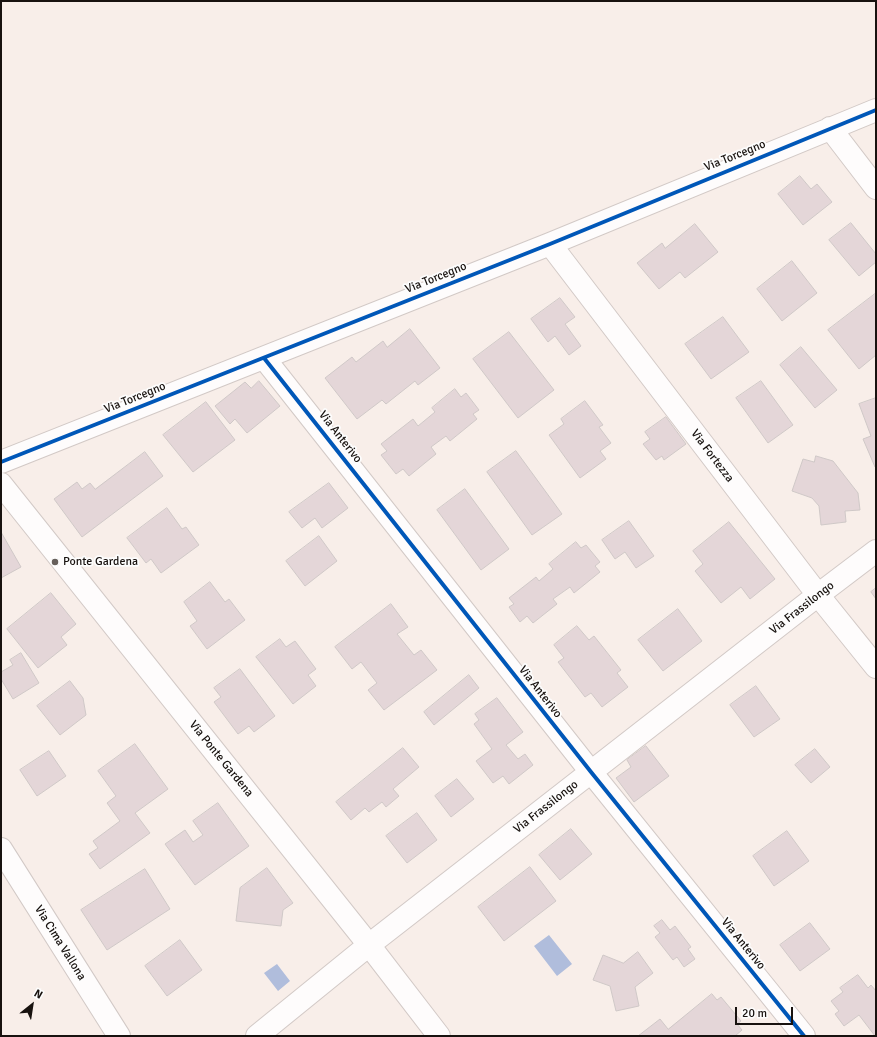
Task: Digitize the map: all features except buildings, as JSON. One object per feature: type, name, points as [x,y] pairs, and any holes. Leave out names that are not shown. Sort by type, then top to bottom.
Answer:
[{"type":"street","name":"Via Torcegno","points":[[1,462],[550,244],[876,110]]},
{"type":"street","points":[[830,128],[876,188]]},
{"type":"street","name":"Via Fortezza","points":[[550,244],[818,595],[876,667]]},
{"type":"street","name":"Via Anterivo","points":[[264,358],[591,772],[804,1036]]},
{"type":"street","name":"Via Ponte Gardena","points":[[1,484],[369,945],[439,1036]]},
{"type":"street","name":"Via Frassilongo","points":[[257,1036],[369,945],[876,551]]},
{"type":"street","name":"Via Cima Vallona","points":[[1,849],[119,1036]]},
{"type":"water","points":[[549,935],[572,964],[557,976],[534,946]]},
{"type":"water","points":[[277,964],[290,981],[278,991],[264,973]]},
{"type":"cycle path","points":[[1,462],[550,244],[876,110]]},
{"type":"cycle path","points":[[264,358],[591,772],[804,1036]]},
{"type":"place","name":"Ponte Gardena","points":[[55,562]]}]
